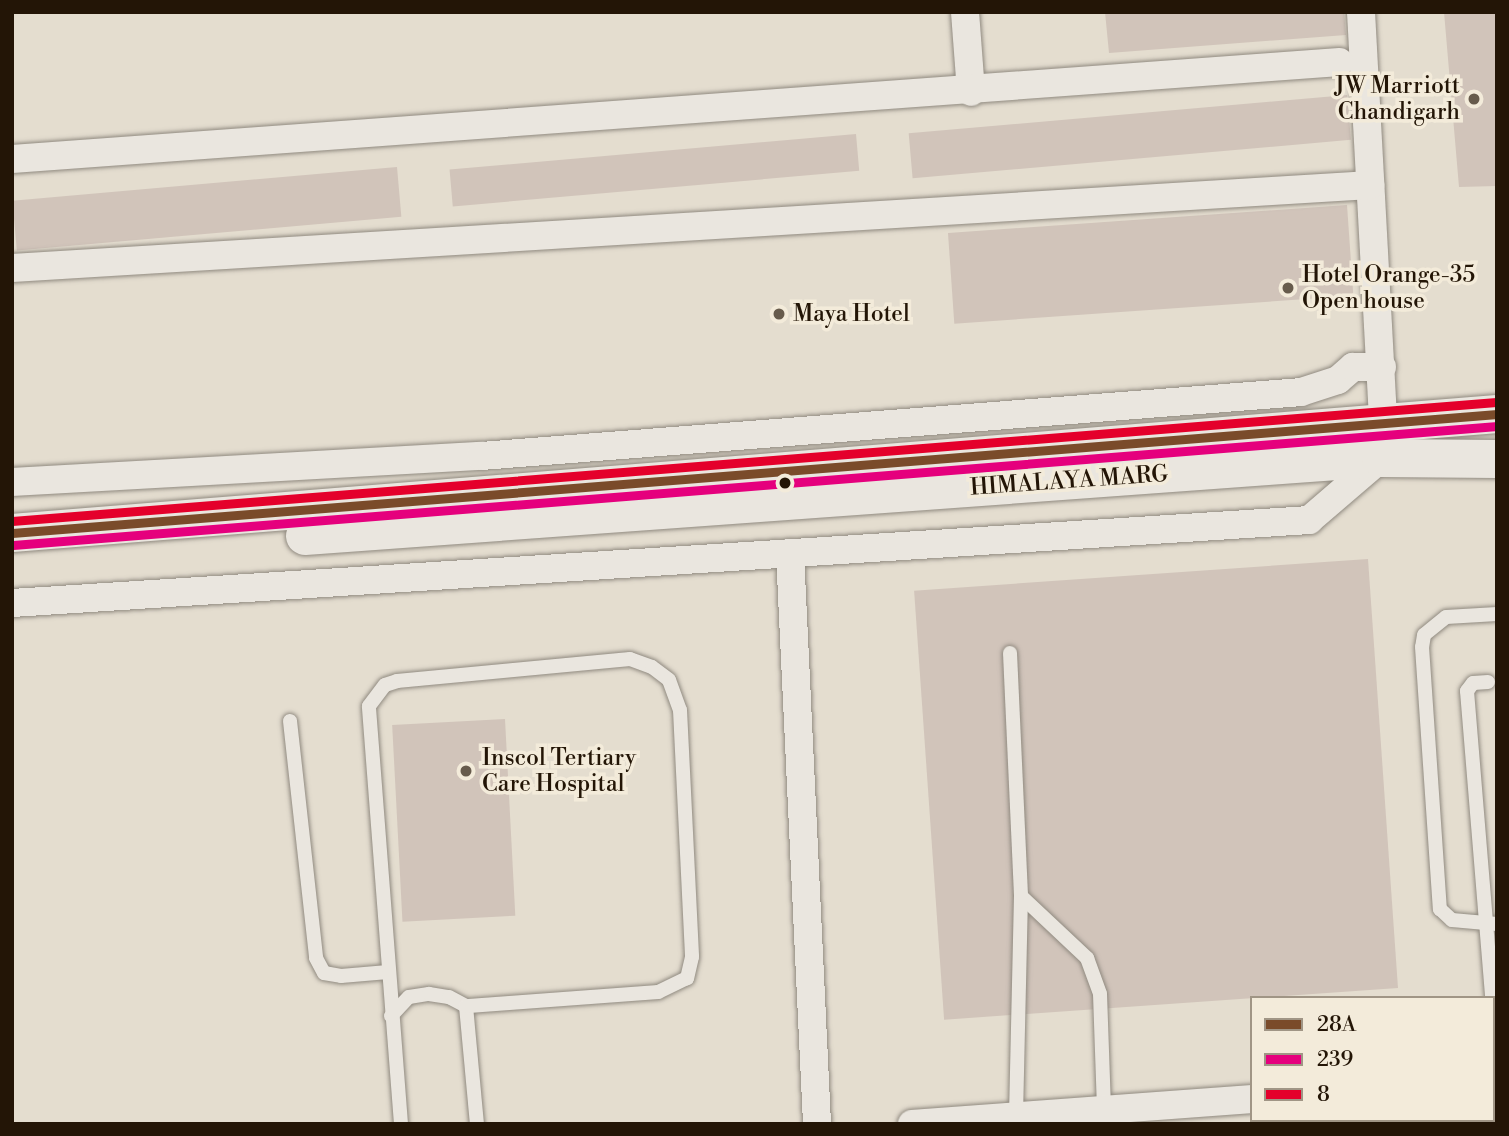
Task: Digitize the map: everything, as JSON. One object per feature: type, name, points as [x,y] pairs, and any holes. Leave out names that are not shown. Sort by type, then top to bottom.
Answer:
[{"type":"main road","name":"HIMALAYA MARG","points":[[12,557],[1382,440],[1497,414]]},
{"type":"main road","name":"HIMALAYA MARG","points":[[12,533],[1382,440],[1497,459]]},
{"type":"street","points":[[965,12],[971,92]]},
{"type":"street","points":[[12,603],[1309,520],[1382,440],[1382,367],[1360,12]]},
{"type":"street","points":[[12,159],[971,92],[1339,62]]},
{"type":"street","points":[[12,268],[1370,185]]},
{"type":"street","points":[[12,482],[481,456],[1301,392],[1338,380],[1353,367],[1382,367]]},
{"type":"street","points":[[790,553],[817,1124]]},
{"type":"street","points":[[912,1124],[1104,1110],[1182,1114],[1250,1099]]},
{"type":"lane","points":[[1491,924],[1452,920],[1440,909],[1422,647],[1424,635],[1446,617],[1497,614]]},
{"type":"lane","points":[[1010,653],[1021,897],[1016,1116]]},
{"type":"lane","points":[[391,1016],[409,997],[429,994],[449,997],[466,1006],[658,992],[687,978],[692,957],[680,710],[669,680],[652,667],[630,659],[397,681],[385,685],[369,706],[391,1016],[401,1124]]},
{"type":"lane","points":[[1488,682],[1472,683],[1467,691],[1491,924],[1492,996]]},
{"type":"lane","points":[[290,721],[316,958],[324,972],[341,976],[388,972]]},
{"type":"lane","points":[[1021,897],[1087,958],[1100,994],[1104,1110]]},
{"type":"lane","points":[[466,1006],[477,1124]]},
{"type":"lane","points":[[1495,1030],[1497,1052]]},
{"type":"building","points":[[1105,12],[1344,12],[1346,35],[1109,53]]},
{"type":"building","name":"JW Marriott Chandigarh","points":[[1444,12],[1497,12],[1497,186],[1459,187]]},
{"type":"building","points":[[1347,95],[1351,140],[913,178],[909,133]]},
{"type":"building","points":[[856,134],[859,171],[453,206],[450,170]]},
{"type":"building","points":[[397,167],[401,217],[17,250],[12,201]]},
{"type":"building","points":[[1347,205],[1353,296],[954,324],[948,233]]},
{"type":"building","points":[[1368,559],[1398,988],[1250,996],[1250,998],[944,1020],[914,591]]},
{"type":"building","points":[[505,719],[515,916],[402,922],[392,725]]},
{"type":"building","points":[[1324,1122],[1495,1122],[1495,1124]]},
{"type":"transit line","name":"8","points":[[12,521],[1496,402]]},
{"type":"transit line","name":"28A","points":[[12,533],[1497,414]]},
{"type":"transit line","name":"239","points":[[13,545],[1497,426]]},
{"type":"place","name":"JW Marriott Chandigarh","points":[[1474,99]]},
{"type":"place","name":"Hotel Orange-35 Open house","points":[[1288,288]]},
{"type":"place","name":"Maya Hotel","points":[[779,314]]},
{"type":"place","name":"Inscol Tertiary Care Hospital","points":[[466,771]]}]
